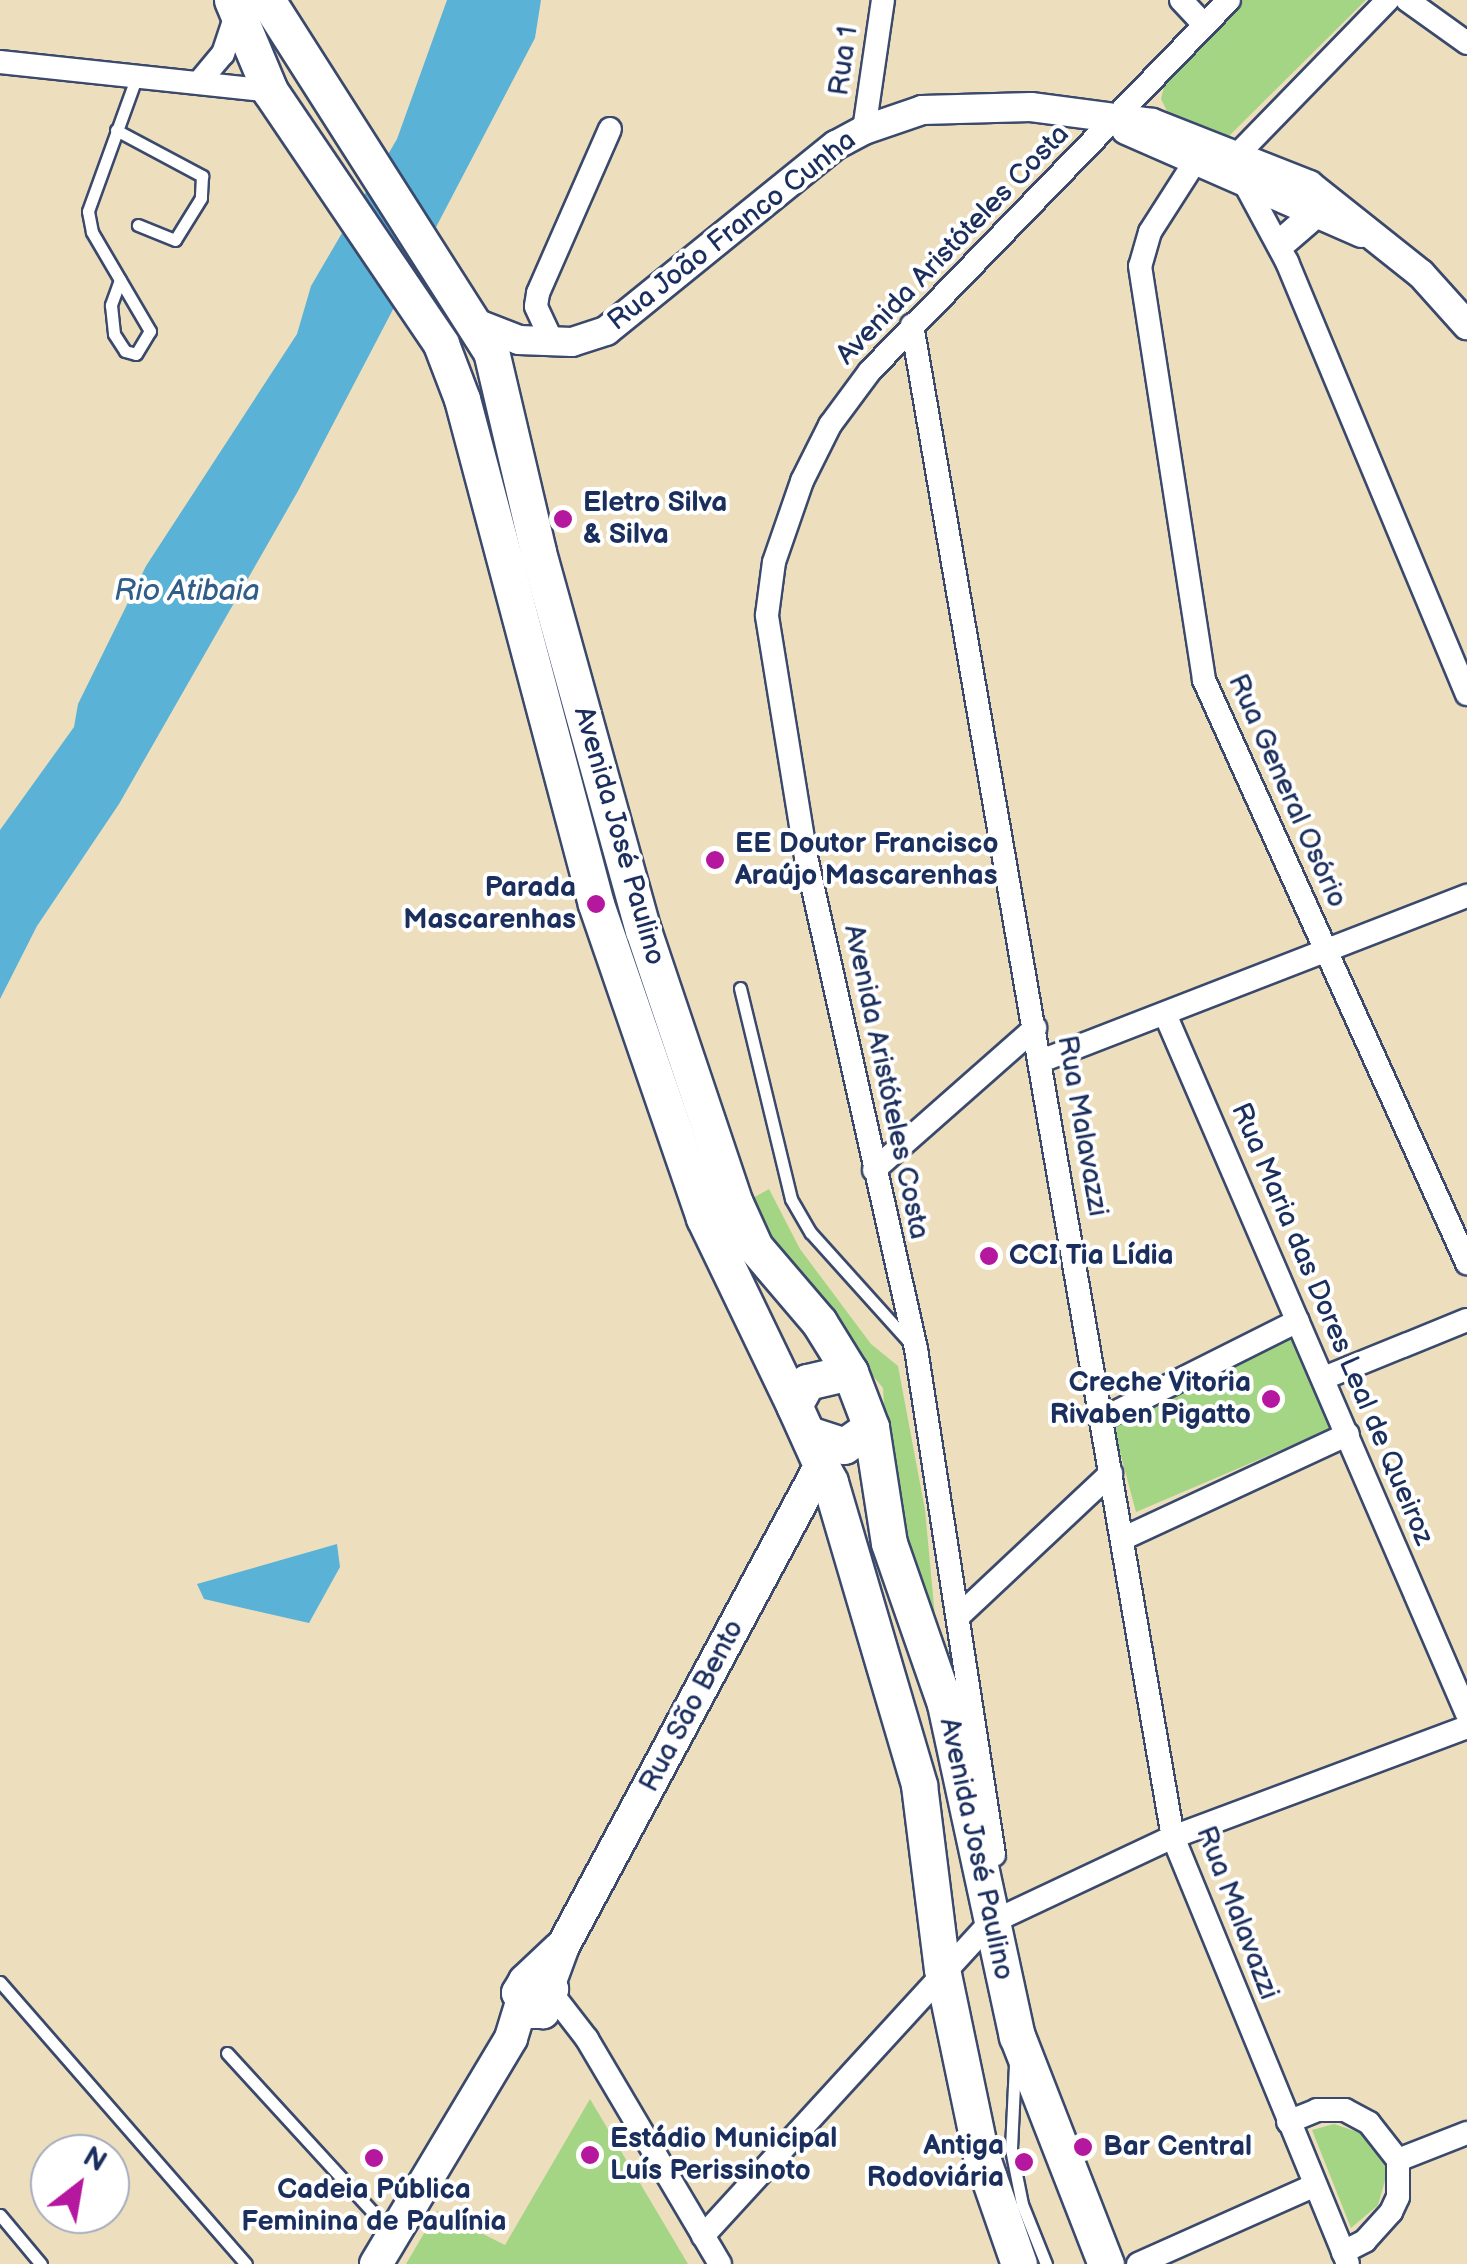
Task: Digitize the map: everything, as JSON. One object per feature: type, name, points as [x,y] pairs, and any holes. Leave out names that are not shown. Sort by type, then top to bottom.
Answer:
[{"type":"main road","name":"Avenida José Paulino","points":[[245,5],[270,92],[414,297],[462,399],[628,1022],[704,1218],[889,1543],[945,1704],[1017,2036],[1106,2264]]},
{"type":"main road","name":"Avenida José Paulino","points":[[245,5],[358,146],[491,352],[504,394],[538,552],[680,1040],[726,1178],[755,1248],[819,1322],[850,1372],[828,1435],[919,1786],[942,1970],[980,2155],[1018,2264]]},
{"type":"main road","points":[[828,1435],[807,1382],[850,1372]]},
{"type":"main road","name":"Rua São Bento","points":[[376,2264],[511,2038],[540,1997],[828,1435]]},
{"type":"street","name":"Rua 1","points":[[864,130],[882,0]]},
{"type":"street","points":[[1181,0],[1204,25]]},
{"type":"street","name":"Avenida Aristóteles Costa","points":[[990,1923],[997,1875],[961,1614],[916,1349],[806,856],[767,615],[774,562],[809,467],[840,412],[912,326],[1229,0]]},
{"type":"street","name":"Rua General Osório","points":[[1388,0],[1212,155],[1150,232],[1140,266],[1204,680],[1467,1263]]},
{"type":"street","points":[[1407,0],[1467,43]]},
{"type":"street","points":[[200,81],[223,54],[245,5]]},
{"type":"street","points":[[0,62],[200,81],[270,92]]},
{"type":"street","name":"Rua João Franco Cunha","points":[[472,322],[518,340],[552,341],[606,331],[646,304],[836,145],[864,130],[922,110],[1031,107],[1112,122],[1212,155]]},
{"type":"street","points":[[552,341],[536,306],[538,292],[610,129]]},
{"type":"street","points":[[1212,155],[1276,170],[1335,200],[1421,274],[1467,325]]},
{"type":"street","points":[[1212,155],[1245,184],[1286,250],[1467,694]]},
{"type":"street","points":[[1276,170],[1286,250]]},
{"type":"street","points":[[1245,184],[1374,237]]},
{"type":"street","points":[[1286,250],[1315,214]]},
{"type":"street","name":"Rua Malavazzi","points":[[912,326],[1172,1837],[1345,2258]]},
{"type":"street","points":[[1041,1061],[1467,896]]},
{"type":"street","name":"Rua Maria das Dores Leal de Queiroz","points":[[1165,1014],[1467,1714]]},
{"type":"street","points":[[874,1170],[1035,1028]]},
{"type":"street","points":[[1324,1378],[1467,1320]]},
{"type":"street","points":[[1102,1419],[1298,1321]]},
{"type":"street","points":[[1122,1539],[1348,1434]]},
{"type":"street","points":[[961,1614],[1112,1473]]},
{"type":"street","points":[[703,2236],[942,1970],[990,1923],[1172,1837],[1467,1726]]},
{"type":"street","points":[[540,1997],[587,2039],[720,2264]]},
{"type":"street","points":[[1288,2122],[1317,2110],[1345,2110],[1369,2123],[1398,2160],[1398,2197],[1391,2212],[1345,2258]]},
{"type":"street","points":[[1398,2160],[1467,2133]]},
{"type":"street","points":[[1138,2264],[1314,2186]]},
{"type":"lane","points":[[120,280],[111,305],[114,334],[125,351],[136,354],[150,331],[92,232],[88,210],[137,76]]},
{"type":"lane","points":[[116,130],[202,176],[201,198],[175,240],[138,225]]},
{"type":"lane","points":[[584,858],[572,880],[612,1000]]},
{"type":"lane","points":[[740,988],[792,1199],[810,1234],[916,1349]]},
{"type":"lane","points":[[0,1982],[246,2264]]},
{"type":"lane","points":[[1017,2036],[1011,2149],[1022,2204],[1046,2264]]},
{"type":"lane","points":[[227,2053],[392,2234]]},
{"type":"lane","points":[[0,2215],[41,2264]]},
{"type":"green space","points":[[1243,0],[1366,0],[1229,136],[1171,119],[1161,99],[1166,79]]},
{"type":"green space","points":[[769,1189],[800,1249],[871,1344],[898,1366],[925,1510],[947,1744],[891,1510],[883,1388],[762,1241],[746,1202]]},
{"type":"green space","points":[[1292,1333],[1335,1427],[1136,1512],[1112,1422]]},
{"type":"green space","name":"Estádio Municipal Luís Perissinoto","points":[[590,2099],[688,2264],[406,2264],[437,2211],[505,2245]]},
{"type":"green space","points":[[1334,2124],[1364,2134],[1388,2170],[1378,2205],[1351,2228],[1312,2130]]},
{"type":"water","name":"Rio Atibaia","points":[[447,0],[541,0],[535,38],[298,491],[119,804],[37,926],[0,999],[0,830],[74,727],[78,704],[146,566],[297,334],[311,286],[397,139]]},
{"type":"water","points":[[337,1544],[340,1567],[309,1623],[204,1599],[197,1584]]},
{"type":"place","name":"Eletro Silva & Silva","points":[[563,519]]},
{"type":"place","name":"EE Doutor Francisco Araújo Mascarenhas","points":[[715,860]]},
{"type":"place","name":"Parada Mascarenhas","points":[[596,904]]},
{"type":"place","name":"CCI Tia Lídia","points":[[989,1256]]},
{"type":"place","name":"Creche Vitoria Rivaben Pigatto","points":[[1271,1399]]},
{"type":"place","name":"Bar Central","points":[[1083,2147]]},
{"type":"place","name":"Estádio Municipal Luís Perissinoto","points":[[590,2155]]},
{"type":"place","name":"Cadeia Pública Feminina de Paulínia","points":[[374,2158]]},
{"type":"place","name":"Antiga Rodoviária","points":[[1024,2162]]}]
